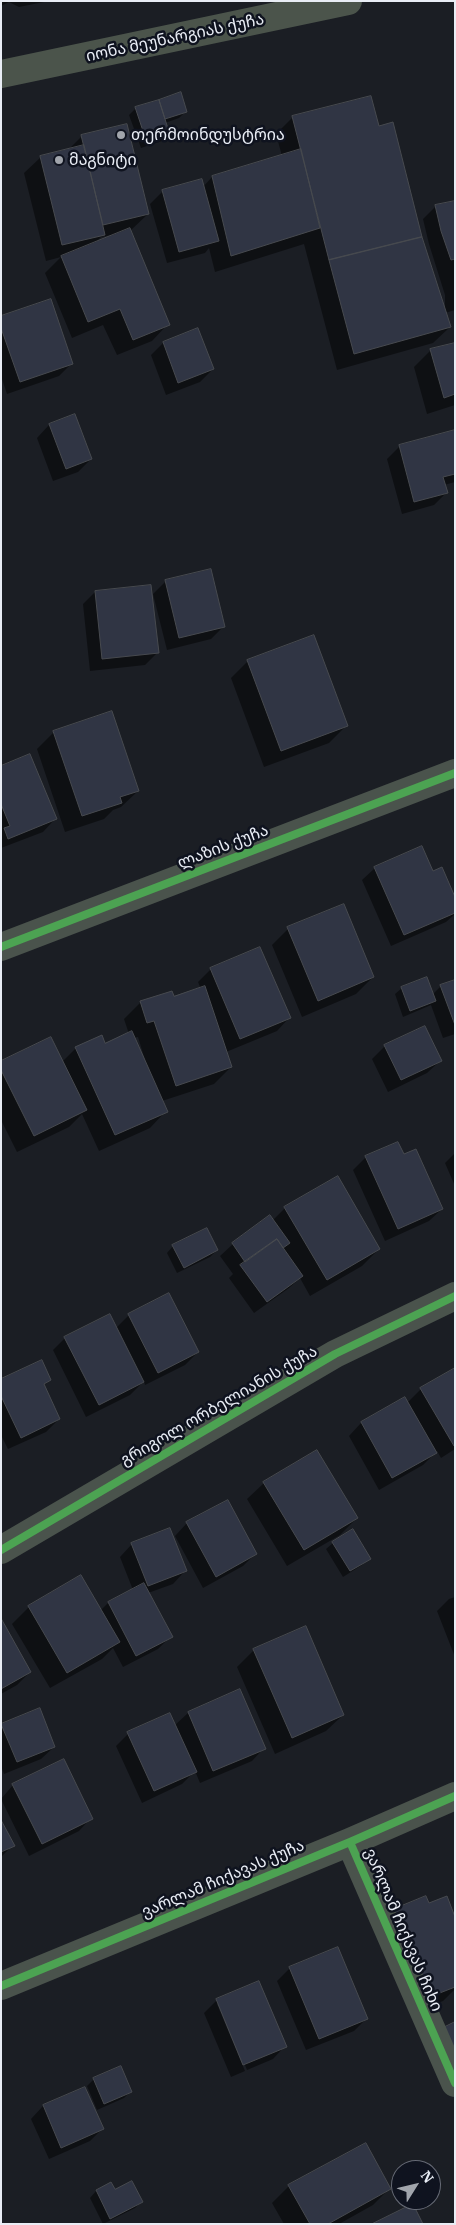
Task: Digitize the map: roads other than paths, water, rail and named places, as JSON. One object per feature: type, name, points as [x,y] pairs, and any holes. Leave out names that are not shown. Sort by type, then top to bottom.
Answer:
[{"type":"main road","name":"იონა მეუნარგიას ქუჩა","points":[[1,74],[348,1]]},
{"type":"street","name":"ლაზის ქუჩა","points":[[1,947],[455,773]]},
{"type":"street","name":"გრიგოლ ორბელიანის ქუჩა","points":[[1,1550],[336,1354],[455,1296]]},
{"type":"street","name":"ვარლამ ჩიქავას ქუჩა","points":[[1,1986],[350,1842],[455,1796]]},
{"type":"street","name":"ვარლამ ჩიქავას ჩიხი","points":[[350,1842],[455,2083]]},
{"type":"place","name":"თერმოინდუსტრია","points":[[121,135]]},
{"type":"place","name":"მაგნიტი","points":[[59,160]]}]
